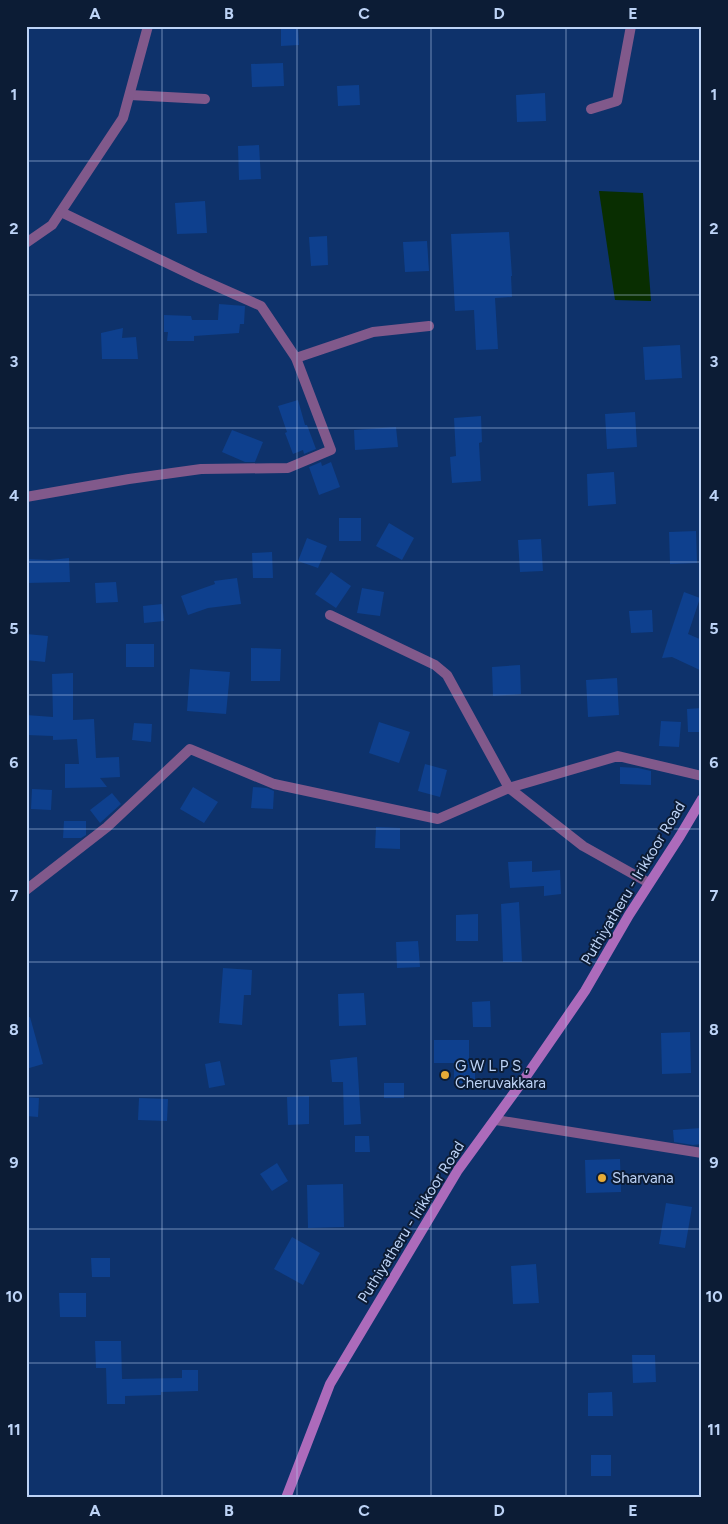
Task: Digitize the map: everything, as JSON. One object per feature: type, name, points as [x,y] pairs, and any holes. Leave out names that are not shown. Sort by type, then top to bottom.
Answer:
[{"type":"main road","name":"Puthiyatheru - Irikkoor Road","points":[[286,1498],[330,1384],[458,1170],[496,1120],[586,991],[629,915],[702,799]]},
{"type":"street","points":[[26,243],[52,225],[122,118],[148,26]]},
{"type":"street","points":[[591,109],[617,101],[631,26]]},
{"type":"street","points":[[130,95],[205,99]]},
{"type":"street","points":[[26,497],[129,479],[201,469],[288,468],[330,450],[296,358],[261,306],[61,212]]},
{"type":"street","points":[[296,358],[373,332],[429,326]]},
{"type":"street","points":[[330,615],[435,665],[448,674],[509,788],[583,846],[649,883]]},
{"type":"street","points":[[26,890],[107,827],[190,749],[274,784],[438,819],[509,788],[618,756],[702,776]]},
{"type":"street","points":[[496,1120],[702,1153]]},
{"type":"shaded area","points":[[599,191],[643,193],[651,301],[615,300]]},
{"type":"building","points":[[281,26],[298,26],[299,45],[281,46]]},
{"type":"building","points":[[283,63],[284,86],[252,87],[251,64]]},
{"type":"building","points":[[359,85],[360,105],[338,106],[337,86]]},
{"type":"building","points":[[545,93],[546,121],[517,122],[516,95]]},
{"type":"building","points":[[259,145],[261,179],[239,180],[238,146]]},
{"type":"building","points":[[205,201],[207,233],[177,234],[175,203]]},
{"type":"building","points":[[509,232],[512,297],[495,298],[498,349],[476,350],[474,310],[455,311],[451,234]]},
{"type":"building","points":[[327,236],[328,265],[311,266],[309,237]]},
{"type":"building","points":[[427,241],[429,271],[405,272],[403,242]]},
{"type":"building","points":[[219,304],[245,306],[244,324],[240,324],[239,333],[194,336],[194,341],[167,341],[168,332],[164,332],[164,315],[191,316],[192,320],[218,320]]},
{"type":"building","points":[[123,328],[122,338],[136,337],[138,359],[102,359],[101,333]]},
{"type":"building","points":[[680,345],[682,378],[645,380],[643,347]]},
{"type":"building","points":[[298,400],[305,425],[307,425],[316,449],[304,454],[303,450],[293,454],[278,406]]},
{"type":"building","points":[[635,412],[637,447],[607,449],[605,414]]},
{"type":"building","points":[[481,416],[482,442],[479,443],[481,481],[452,483],[450,457],[456,456],[454,418]]},
{"type":"building","points":[[396,427],[398,447],[355,450],[354,430]]},
{"type":"building","points":[[232,430],[263,442],[255,462],[245,462],[222,452]]},
{"type":"building","points":[[321,462],[322,466],[331,462],[340,487],[319,495],[309,467]]},
{"type":"building","points":[[614,472],[616,504],[588,506],[587,474]]},
{"type":"building","points":[[339,518],[361,518],[361,541],[339,541]]},
{"type":"building","points":[[389,523],[414,538],[402,560],[376,546]]},
{"type":"building","points":[[696,531],[697,563],[670,564],[669,532]]},
{"type":"building","points":[[307,538],[327,546],[318,568],[298,561]]},
{"type":"building","points":[[541,539],[543,571],[520,572],[518,540]]},
{"type":"building","points":[[272,552],[273,578],[253,578],[252,553]]},
{"type":"building","points":[[69,558],[70,582],[26,583],[26,559],[50,560]]},
{"type":"building","points":[[331,572],[351,586],[336,608],[315,594]]},
{"type":"building","points":[[237,578],[241,604],[208,608],[188,615],[181,596],[215,584],[214,581]]},
{"type":"building","points":[[116,582],[118,602],[96,603],[95,583]]},
{"type":"building","points":[[362,588],[384,592],[380,616],[357,613]]},
{"type":"building","points":[[684,592],[700,598],[688,634],[702,640],[702,671],[672,657],[662,658]]},
{"type":"building","points":[[162,604],[164,621],[144,623],[143,606]]},
{"type":"building","points":[[652,610],[653,632],[631,633],[629,611]]},
{"type":"building","points":[[26,634],[48,636],[45,662],[26,660]]},
{"type":"building","points":[[126,644],[154,644],[154,667],[126,667]]},
{"type":"building","points":[[251,648],[281,649],[280,681],[251,681]]},
{"type":"building","points":[[520,665],[521,694],[493,696],[492,667]]},
{"type":"building","points":[[190,669],[230,672],[226,714],[187,711]]},
{"type":"building","points":[[73,673],[73,720],[94,719],[96,758],[119,757],[120,777],[100,778],[107,787],[65,788],[65,764],[79,764],[77,739],[53,740],[53,736],[26,735],[26,715],[53,717],[52,674]]},
{"type":"building","points":[[617,678],[619,715],[588,717],[586,680]]},
{"type":"building","points":[[702,708],[702,732],[688,732],[687,709]]},
{"type":"building","points":[[661,721],[681,722],[679,747],[659,746]]},
{"type":"building","points":[[379,722],[410,732],[399,763],[369,753]]},
{"type":"building","points":[[134,723],[152,724],[151,742],[132,740]]},
{"type":"building","points":[[425,764],[447,770],[440,797],[418,791]]},
{"type":"building","points":[[620,767],[651,771],[651,785],[620,784]]},
{"type":"building","points":[[193,787],[218,802],[204,823],[180,809]]},
{"type":"building","points":[[253,787],[267,788],[274,791],[273,809],[251,808]]},
{"type":"building","points":[[32,789],[52,790],[51,810],[31,809]]},
{"type":"building","points":[[112,793],[121,804],[100,823],[90,810]]},
{"type":"building","points":[[64,821],[86,821],[86,835],[81,838],[63,838]]},
{"type":"building","points":[[376,827],[400,828],[400,849],[375,848]]},
{"type":"building","points":[[532,861],[532,872],[560,870],[561,894],[544,896],[544,886],[510,888],[508,862]]},
{"type":"building","points":[[519,902],[522,962],[503,962],[501,904]]},
{"type":"building","points":[[478,914],[478,941],[456,941],[456,915]]},
{"type":"building","points":[[418,941],[420,967],[397,968],[396,942]]},
{"type":"building","points":[[223,968],[252,970],[251,995],[244,995],[242,1025],[219,1023]]},
{"type":"building","points":[[364,993],[366,1025],[339,1026],[338,994]]},
{"type":"building","points":[[490,1001],[491,1027],[473,1027],[472,1002]]},
{"type":"building","points":[[30,1017],[43,1064],[26,1069],[26,1018]]},
{"type":"building","points":[[690,1032],[691,1073],[662,1074],[661,1033]]},
{"type":"building","points":[[434,1040],[469,1040],[469,1068],[475,1068],[475,1083],[454,1083],[454,1063],[434,1063]]},
{"type":"building","points":[[357,1057],[361,1124],[344,1125],[343,1082],[332,1082],[330,1060]]},
{"type":"building","points":[[220,1061],[225,1085],[209,1088],[205,1064]]},
{"type":"building","points":[[384,1083],[404,1083],[404,1098],[384,1098]]},
{"type":"building","points":[[309,1096],[309,1124],[288,1125],[287,1097]]},
{"type":"building","points":[[26,1097],[39,1098],[38,1117],[26,1116]]},
{"type":"building","points":[[139,1098],[168,1099],[167,1121],[138,1120]]},
{"type":"building","points":[[701,1128],[702,1144],[693,1145],[674,1142],[673,1130]]},
{"type":"building","points":[[355,1136],[369,1136],[370,1152],[355,1152]]},
{"type":"building","points":[[620,1159],[621,1192],[586,1193],[585,1160]]},
{"type":"building","points":[[277,1163],[288,1181],[272,1191],[260,1174]]},
{"type":"building","points":[[343,1184],[344,1227],[308,1228],[307,1185]]},
{"type":"building","points":[[666,1203],[692,1207],[685,1248],[659,1244]]},
{"type":"building","points":[[292,1237],[320,1253],[303,1285],[274,1269]]},
{"type":"building","points":[[91,1258],[110,1258],[110,1277],[92,1277]]},
{"type":"building","points":[[536,1264],[539,1303],[513,1304],[511,1266]]},
{"type":"building","points":[[59,1293],[86,1293],[86,1317],[60,1317]]},
{"type":"building","points":[[95,1341],[121,1341],[122,1379],[182,1378],[182,1370],[198,1370],[198,1391],[161,1392],[161,1395],[125,1396],[125,1404],[107,1404],[106,1368],[96,1368]]},
{"type":"building","points":[[632,1355],[655,1355],[656,1382],[633,1383]]},
{"type":"building","points":[[612,1392],[613,1416],[588,1416],[588,1393]]},
{"type":"building","points":[[591,1455],[611,1455],[611,1476],[591,1476]]},
{"type":"place","name":"G W L P S , Cheruvakkara","points":[[445,1075]]},
{"type":"place","name":"Sharvana","points":[[602,1178]]}]
